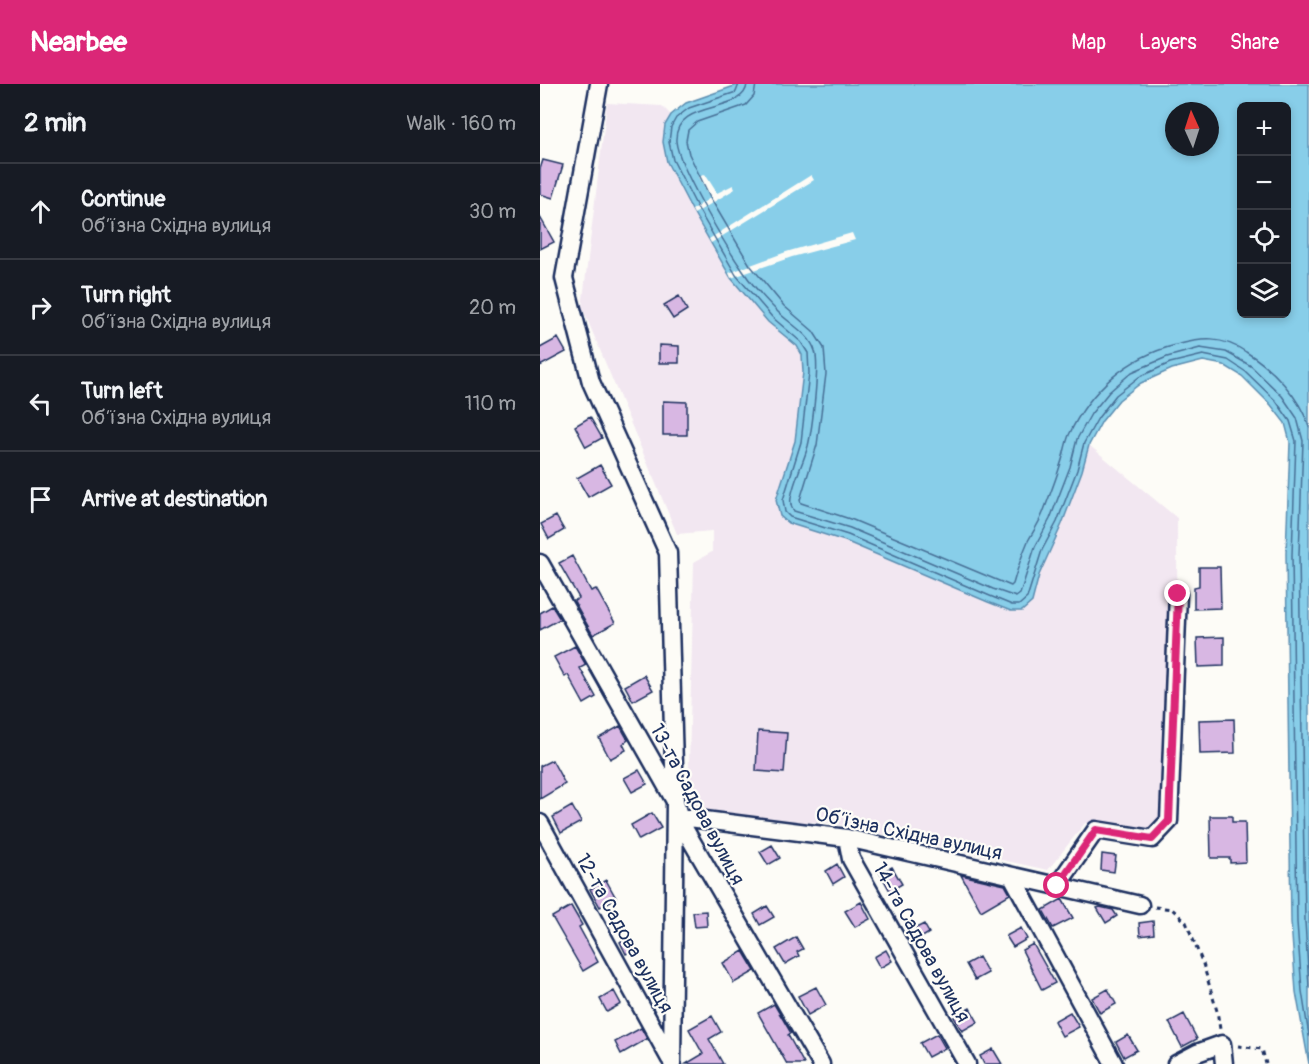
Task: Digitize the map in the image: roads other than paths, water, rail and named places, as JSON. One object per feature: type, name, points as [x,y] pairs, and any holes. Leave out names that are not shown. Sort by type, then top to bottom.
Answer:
[{"type":"street","points":[[599,84],[564,278],[591,382],[668,553],[675,801],[672,1063]]},
{"type":"street","name":"13-та Садова вулиця","points":[[540,563],[675,801],[681,823],[821,1064]]},
{"type":"street","points":[[1057,886],[1096,830],[1152,839],[1169,821],[1178,594]]},
{"type":"street","name":"Обʼїзна Східна вулиця","points":[[681,823],[689,818],[847,838],[1140,904]]},
{"type":"street","name":"12-та Садова вулиця","points":[[540,823],[672,1063]]},
{"type":"street","name":"14-та Садова вулиця","points":[[847,838],[851,859],[967,1064]]},
{"type":"street","points":[[1012,876],[1114,1064]]},
{"type":"street","points":[[1176,1064],[1222,1044],[1224,1064]]},
{"type":"water","points":[[740,84],[1309,84],[1309,1064],[1296,992],[1291,922],[1286,554],[1290,442],[1285,423],[1271,405],[1242,376],[1224,365],[1203,361],[1172,369],[1141,383],[1119,400],[1102,421],[1089,445],[1062,524],[1039,575],[1032,602],[1022,611],[1011,611],[845,541],[788,523],[780,516],[776,500],[795,441],[803,372],[802,355],[797,346],[768,322],[731,278],[692,210],[667,162],[663,142],[665,125],[671,115],[686,103]]}]
